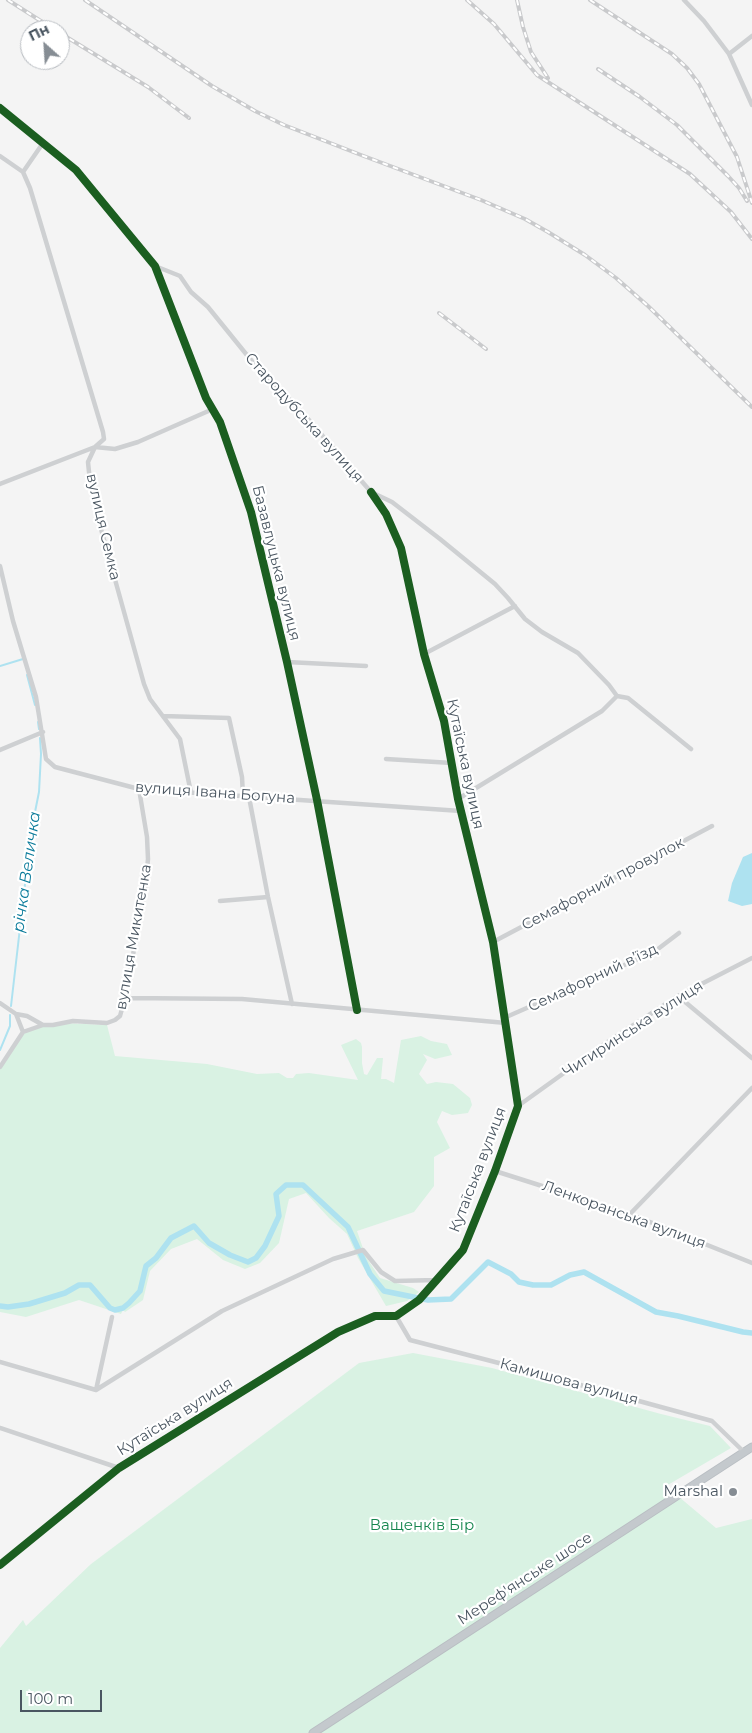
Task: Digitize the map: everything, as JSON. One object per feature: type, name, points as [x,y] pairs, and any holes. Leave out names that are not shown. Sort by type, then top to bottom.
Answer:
[{"type":"highway","name":"Мереф'янське шосе","points":[[313,1733],[752,1447]]},
{"type":"street","points":[[684,0],[704,21],[729,54],[752,105]]},
{"type":"street","points":[[729,54],[752,36]]},
{"type":"street","name":"Базавлуцька вулиця","points":[[0,108],[76,170],[156,266],[206,398],[220,422],[251,512],[287,662],[317,800],[357,1010]]},
{"type":"street","points":[[0,156],[23,172],[43,143]]},
{"type":"street","name":"вулиця Семка","points":[[23,172],[30,188],[103,432],[104,439],[94,448],[88,462],[101,529],[144,684],[150,699],[180,739],[190,792]]},
{"type":"street","name":"Стародубська вулиця","points":[[156,266],[180,276],[191,292],[208,307],[254,365],[302,412],[371,492],[392,502],[440,539],[495,584],[525,619],[542,632],[578,653],[610,685],[617,696],[628,698],[691,749]]},
{"type":"street","points":[[0,484],[94,448],[115,449],[130,444],[213,409]]},
{"type":"street","name":"Кутаїська вулиця","points":[[0,1565],[119,1468],[338,1332],[375,1316],[396,1316],[419,1300],[462,1250],[495,1171],[518,1106],[493,942],[458,799],[444,721],[424,654],[401,548],[386,514],[371,492]]},
{"type":"street","name":"вулиця Івана Богуна","points":[[0,566],[36,697],[46,759],[55,767],[139,789],[461,811]]},
{"type":"street","points":[[424,654],[515,606]]},
{"type":"street","points":[[287,662],[366,666]]},
{"type":"street","points":[[458,799],[602,711],[617,696]]},
{"type":"street","points":[[163,716],[229,718],[242,777],[244,796]]},
{"type":"street","points":[[0,750],[43,732]]},
{"type":"street","points":[[386,759],[452,763]]},
{"type":"street","name":"вулиця Микитенка","points":[[23,1032],[43,1025],[53,1025],[73,1020],[107,1023],[120,1016],[145,890],[148,859],[147,837],[139,789]]},
{"type":"street","points":[[249,797],[268,897],[292,1004]]},
{"type":"street","name":"Семафорний провулок","points":[[493,942],[712,826]]},
{"type":"street","points":[[220,902],[268,897]]},
{"type":"street","name":"Семафорний в’їзд","points":[[505,1020],[654,952],[679,934]]},
{"type":"street","name":"Чигиринська вулиця","points":[[518,1106],[602,1045],[678,996],[752,958]]},
{"type":"street","points":[[678,996],[752,1058]]},
{"type":"street","points":[[125,998],[242,999],[357,1010],[505,1020]]},
{"type":"street","points":[[0,1003],[16,1014],[27,1016],[43,1025]]},
{"type":"street","points":[[0,1067],[23,1032],[16,1014]]},
{"type":"street","points":[[630,1214],[752,1088]]},
{"type":"street","name":"Ленкоранська вулиця","points":[[495,1171],[630,1214],[752,1263]]},
{"type":"street","points":[[0,1362],[96,1390],[222,1311],[333,1259],[363,1250],[381,1272],[395,1281],[436,1280]]},
{"type":"street","name":"Камишова вулиця","points":[[396,1316],[410,1340],[712,1421],[744,1452]]},
{"type":"street","points":[[96,1390],[112,1317]]},
{"type":"street","points":[[0,1428],[119,1468]]},
{"type":"green space","points":[[63,1023],[107,1025],[115,1056],[207,1064],[257,1074],[279,1073],[287,1078],[293,1078],[296,1074],[309,1073],[358,1080],[341,1045],[356,1039],[361,1043],[362,1047],[364,1074],[367,1075],[377,1058],[383,1058],[381,1079],[394,1083],[401,1040],[421,1036],[431,1041],[447,1044],[452,1055],[435,1059],[423,1054],[427,1060],[419,1074],[427,1084],[436,1082],[453,1084],[470,1098],[472,1105],[468,1113],[452,1115],[442,1111],[437,1122],[450,1148],[434,1157],[434,1186],[414,1212],[357,1231],[366,1257],[380,1278],[413,1288],[419,1292],[407,1301],[386,1306],[358,1258],[347,1234],[306,1193],[289,1199],[279,1243],[260,1263],[245,1269],[223,1260],[197,1239],[171,1249],[150,1271],[143,1300],[125,1312],[123,1310],[121,1314],[79,1300],[26,1317],[0,1312],[0,1068],[21,1035],[43,1025]]},
{"type":"green space","name":"Ващенків Бір","points":[[413,1353],[492,1368],[710,1426],[731,1448],[666,1486],[716,1528],[752,1519],[752,1733],[0,1733],[0,1648],[23,1620],[26,1626],[91,1564],[359,1363]]},
{"type":"water","points":[[752,853],[752,904],[742,906],[728,901],[732,883],[743,857]]},
{"type":"waterway","name":"річка Величка","points":[[0,666],[23,659]]},
{"type":"waterway","name":"річка Величка","points":[[27,675],[35,705]]},
{"type":"waterway","name":"річка Величка","points":[[38,722],[39,729]]},
{"type":"waterway","name":"річка Величка","points":[[11,1006],[31,832],[39,792],[40,738]]},
{"type":"waterway","name":"річка Величка","points":[[0,1050],[10,1026],[10,1015]]},
{"type":"waterway","points":[[0,1306],[8,1307],[29,1304],[65,1293],[79,1285],[90,1285],[110,1308],[115,1310],[123,1308],[140,1291],[146,1266],[156,1258],[171,1238],[194,1226],[209,1243],[230,1255],[248,1262],[256,1258],[265,1246],[279,1216],[276,1194],[286,1185],[303,1185],[348,1227],[370,1274],[384,1291],[428,1300],[451,1299],[488,1262],[511,1274],[519,1282],[533,1285],[551,1285],[570,1275],[584,1272],[656,1312],[752,1333]]},
{"type":"railway","points":[[8,0],[39,20]]},
{"type":"railway","points":[[85,0],[212,86],[255,111],[284,125],[481,200],[525,219],[548,232],[585,255],[616,278],[648,306],[752,407]]},
{"type":"railway","points":[[467,0],[494,24],[537,75],[690,174],[731,212],[752,239]]},
{"type":"railway","points":[[517,0],[531,52],[548,78]]},
{"type":"railway","points":[[590,0],[672,54],[687,68],[699,84],[737,157],[752,203]]},
{"type":"railway","points":[[70,39],[148,87],[189,118]]},
{"type":"railway","points":[[598,69],[677,125],[728,176],[747,201]]},
{"type":"railway","points":[[439,313],[486,349]]},
{"type":"cycle path","points":[[0,108],[76,170],[155,266],[206,398],[220,422],[251,512],[287,662],[317,800],[357,1010]]},
{"type":"cycle path","points":[[0,1565],[119,1468],[338,1332],[375,1316],[396,1316],[419,1300],[463,1250],[495,1171],[518,1106],[493,942],[458,799],[444,721],[424,654],[401,548],[386,514],[371,492]]},
{"type":"place","name":"Marshal","points":[[733,1492]]}]
